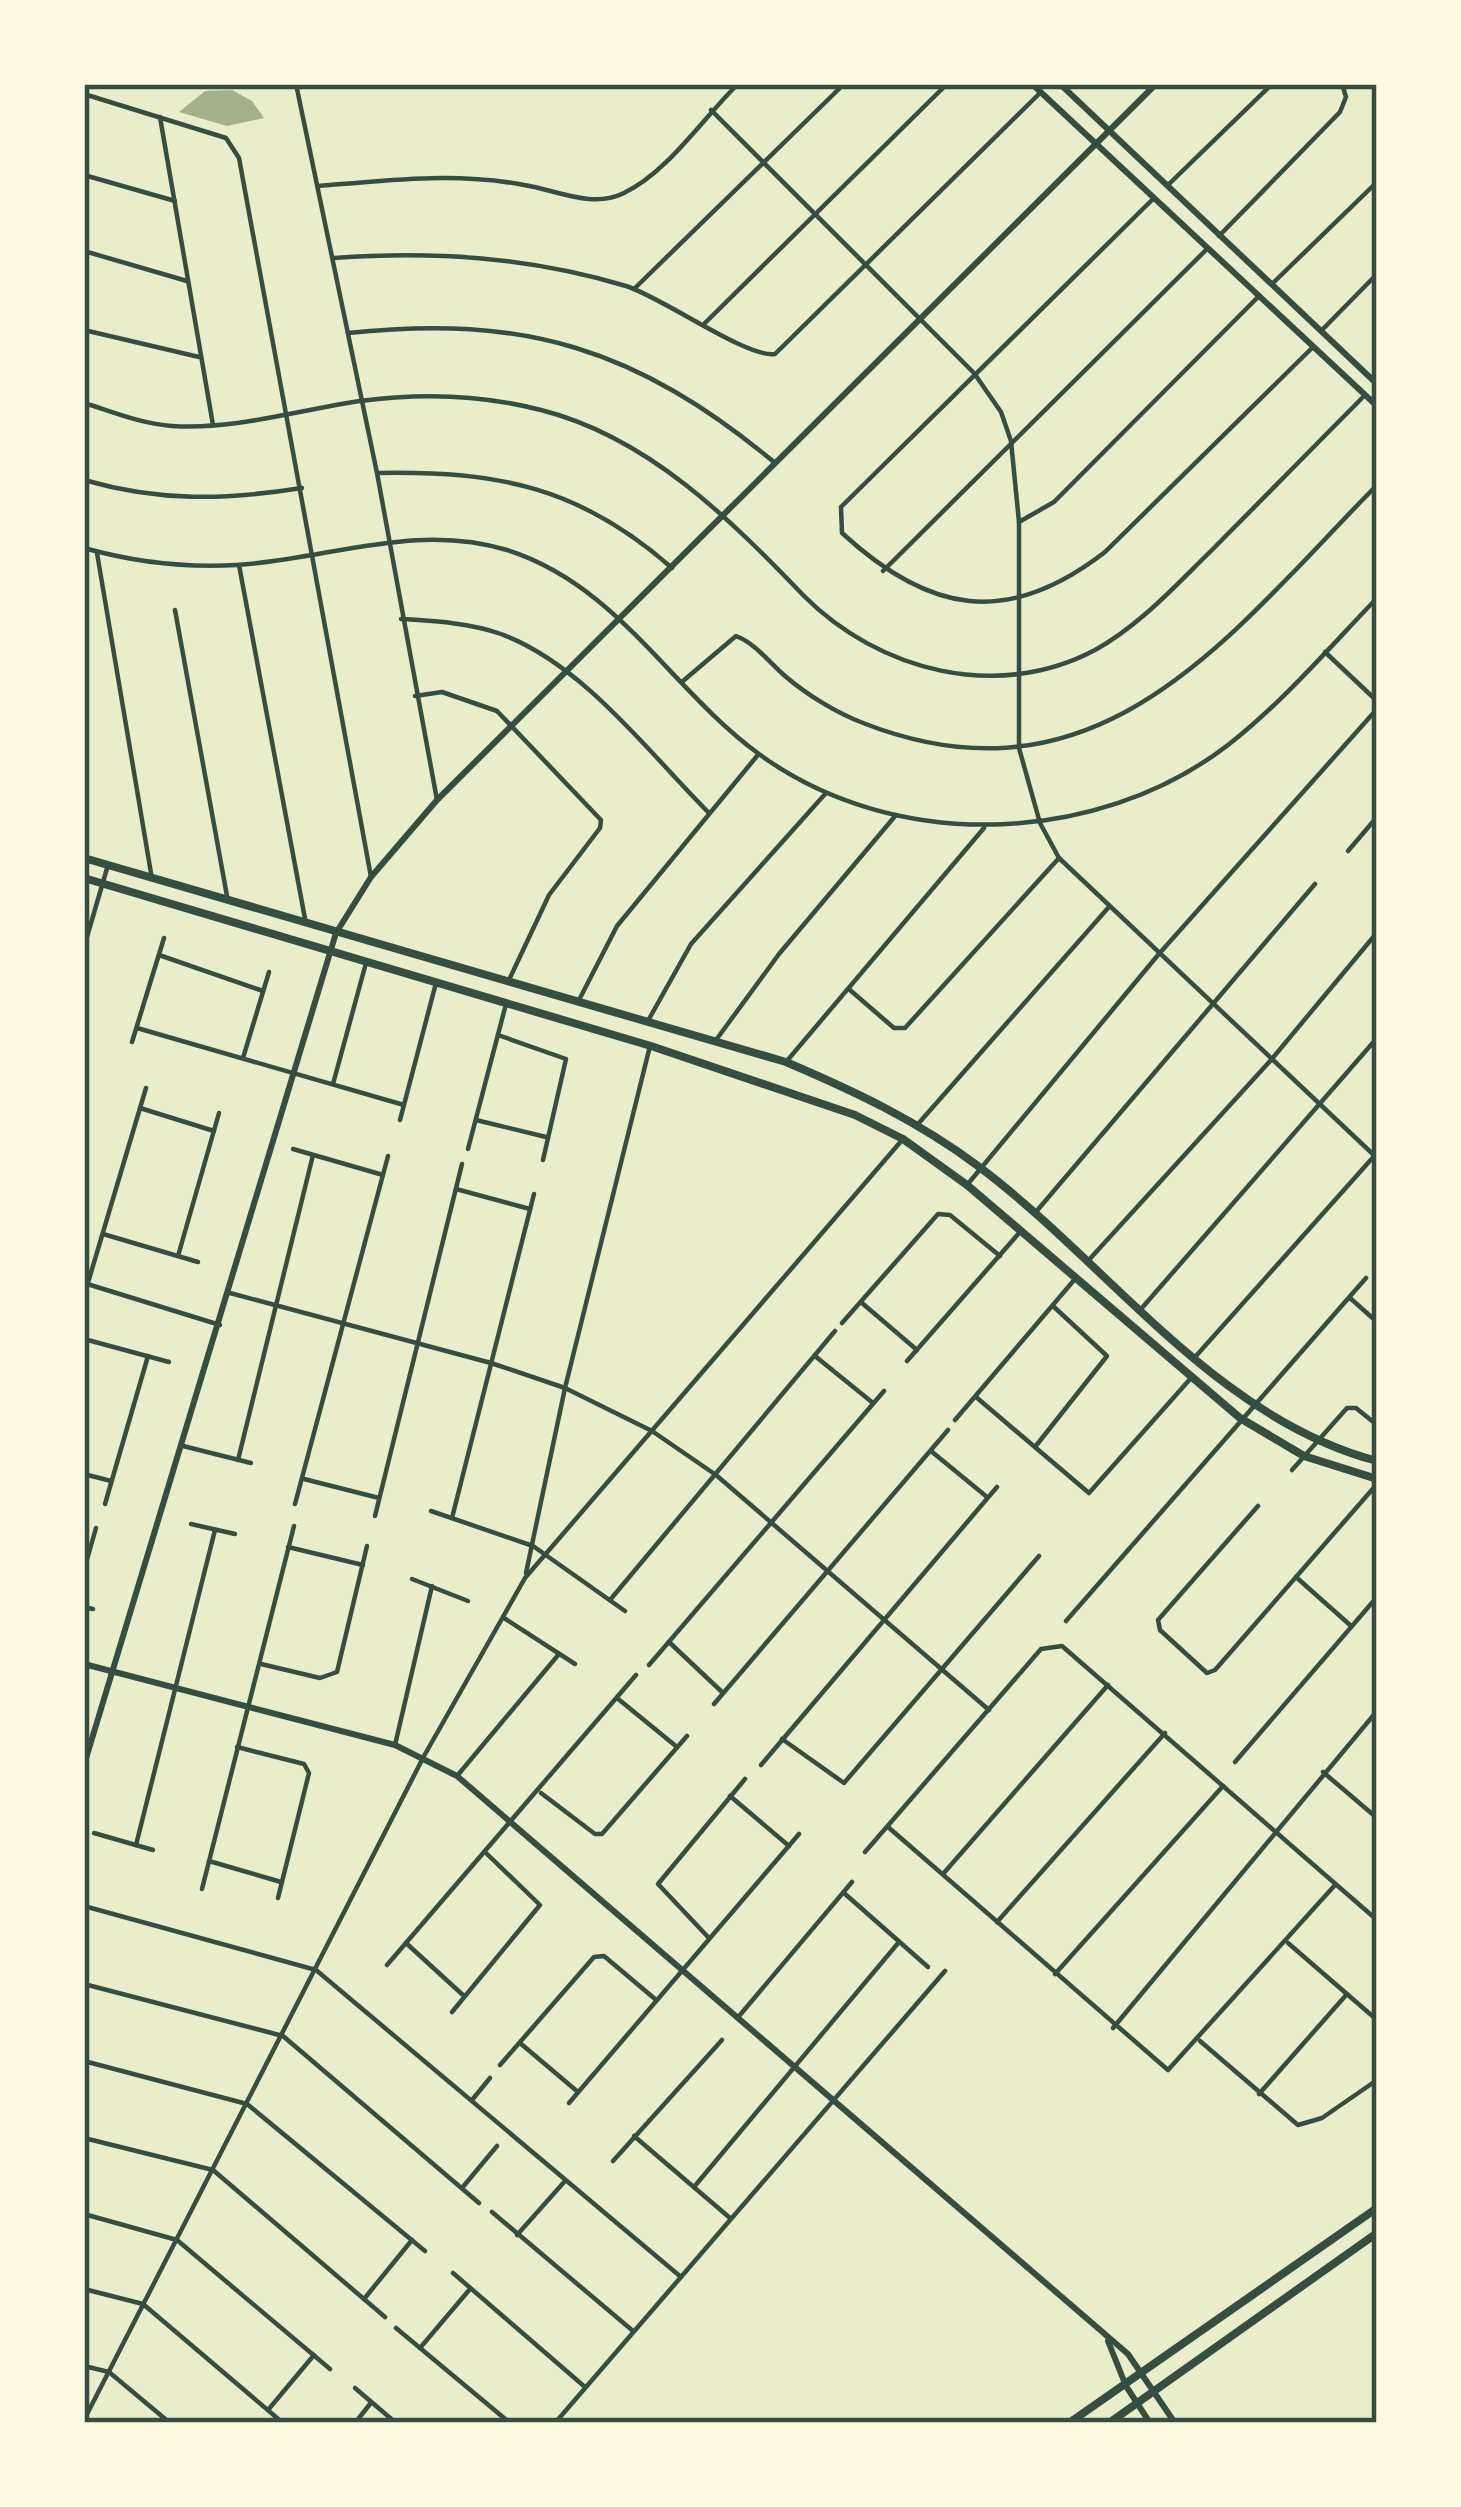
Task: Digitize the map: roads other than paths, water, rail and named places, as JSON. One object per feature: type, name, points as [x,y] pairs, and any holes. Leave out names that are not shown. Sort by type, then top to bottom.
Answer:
[{"type":"main road","points":[[84,858],[713,1045],[786,1062],[918,1124],[981,1168],[1252,1404],[1315,1442],[1377,1461]]},
{"type":"main road","points":[[84,878],[651,1046],[803,1095],[903,1139],[967,1185],[1240,1418],[1304,1456],[1377,1482]]},
{"type":"main road","points":[[1070,2423],[1377,2208]]},
{"type":"main road","points":[[1108,2423],[1377,2233]]},
{"type":"street","points":[[296,84],[377,473],[436,800]]},
{"type":"street","points":[[319,186],[459,178],[602,199],[646,180],[739,84]]},
{"type":"street","points":[[634,289],[844,84]]},
{"type":"street","points":[[705,322],[947,84]]},
{"type":"street","points":[[1032,84],[1377,406]]},
{"type":"street","points":[[1060,84],[1377,384]]},
{"type":"street","points":[[84,1765],[230,1293],[328,952],[371,877],[436,800],[1156,84]]},
{"type":"street","points":[[1167,186],[1272,84]]},
{"type":"street","points":[[1220,236],[1340,112],[1346,97],[1342,84]]},
{"type":"street","points":[[334,258],[417,253],[563,268],[634,289],[705,322],[750,351],[776,354],[1041,92]]},
{"type":"street","points":[[84,94],[226,138],[236,149],[371,877]]},
{"type":"street","points":[[711,110],[974,373],[1000,412],[1011,441],[1019,521],[1019,748],[1040,823],[1059,858],[1376,1156],[1196,1356]]},
{"type":"street","points":[[160,118],[214,426]]},
{"type":"street","points":[[84,175],[176,201]]},
{"type":"street","points":[[1271,285],[1377,182]]},
{"type":"street","points":[[1154,198],[841,507],[842,533],[884,571],[953,599],[1019,599],[1073,577],[1105,552],[1312,347]]},
{"type":"street","points":[[884,571],[1207,249]]},
{"type":"street","points":[[84,250],[187,281]]},
{"type":"street","points":[[1322,331],[1377,274]]},
{"type":"street","points":[[1019,521],[1054,502],[1259,296]]},
{"type":"street","points":[[348,333],[417,326],[501,329],[601,355],[675,390],[774,462]]},
{"type":"street","points":[[84,330],[200,357]]},
{"type":"street","points":[[84,404],[169,426],[214,426],[410,395],[543,410],[599,431],[723,513],[818,609],[860,643],[904,663],[951,673],[1018,674],[1093,651],[1132,626],[1365,395]]},
{"type":"street","points":[[377,473],[460,472],[528,485],[586,505],[672,568]]},
{"type":"street","points":[[84,480],[163,499],[240,497],[302,488]]},
{"type":"street","points":[[683,681],[736,636],[788,679],[860,722],[918,741],[1019,748],[1103,726],[1158,697],[1236,628],[1377,485]]},
{"type":"street","points":[[84,548],[168,565],[239,565],[386,541],[454,538],[528,557],[563,573],[620,617],[759,754],[826,792],[897,814],[985,827],[1040,823],[1168,783],[1229,744],[1377,598]]},
{"type":"street","points":[[97,552],[152,879]]},
{"type":"street","points":[[239,565],[306,924]]},
{"type":"street","points":[[175,610],[228,902]]},
{"type":"street","points":[[401,619],[496,632],[566,671],[710,813]]},
{"type":"street","points":[[967,1185],[1158,955],[1377,705],[1324,652]]},
{"type":"street","points":[[415,696],[442,692],[470,699],[512,724],[599,814],[601,824],[549,895],[508,982]]},
{"type":"street","points":[[578,1002],[617,926],[759,754]]},
{"type":"street","points":[[646,1024],[691,944],[826,792]]},
{"type":"street","points":[[713,1045],[742,1000],[897,814]]},
{"type":"street","points":[[1348,850],[1377,817]]},
{"type":"street","points":[[786,1062],[985,827]]},
{"type":"street","points":[[848,988],[894,1028],[905,1028],[1059,858]]},
{"type":"street","points":[[84,947],[108,865]]},
{"type":"street","points":[[1034,1214],[1316,884]]},
{"type":"street","points":[[918,1124],[1108,908]]},
{"type":"street","points":[[1087,1262],[1271,1060],[1375,935]]},
{"type":"street","points":[[132,1042],[164,938]]},
{"type":"street","points":[[159,955],[263,991]]},
{"type":"street","points":[[333,1084],[366,963]]},
{"type":"street","points":[[243,1058],[269,971]]},
{"type":"street","points":[[400,1120],[436,983]]},
{"type":"street","points":[[468,1149],[506,1004]]},
{"type":"street","points":[[136,1028],[404,1105]]},
{"type":"street","points":[[498,1035],[562,1054],[567,1065],[543,1160]]},
{"type":"street","points":[[1141,1310],[1377,1038]]},
{"type":"street","points":[[525,1578],[565,1388],[651,1046]]},
{"type":"street","points":[[84,1296],[146,1088]]},
{"type":"street","points":[[140,1108],[214,1131]]},
{"type":"street","points":[[178,1256],[219,1113]]},
{"type":"street","points":[[476,1120],[548,1138]]},
{"type":"street","points":[[84,2420],[424,1756],[525,1578],[903,1139]]},
{"type":"street","points":[[293,1149],[383,1175]]},
{"type":"street","points":[[238,1460],[313,1155]]},
{"type":"street","points":[[295,1504],[388,1156]]},
{"type":"street","points":[[375,1516],[463,1164]]},
{"type":"street","points":[[456,1190],[530,1209]]},
{"type":"street","points":[[452,1518],[534,1194]]},
{"type":"street","points":[[842,1323],[938,1214],[950,1215],[1000,1256]]},
{"type":"street","points":[[907,1361],[1020,1232]]},
{"type":"street","points":[[103,1234],[198,1262]]},
{"type":"street","points":[[1066,1621],[1366,1278]]},
{"type":"street","points":[[956,1420],[1075,1279]]},
{"type":"street","points":[[86,1284],[220,1325]]},
{"type":"street","points":[[230,1293],[491,1363],[565,1388],[652,1431],[716,1475],[881,1622],[989,1710]]},
{"type":"street","points":[[1348,1297],[1377,1322]]},
{"type":"street","points":[[861,1302],[917,1350]]},
{"type":"street","points":[[1035,1447],[1107,1356],[1104,1347],[1053,1306]]},
{"type":"street","points":[[610,1600],[835,1331]]},
{"type":"street","points":[[84,1339],[169,1362]]},
{"type":"street","points":[[105,1504],[148,1356]]},
{"type":"street","points":[[814,1356],[874,1403]]},
{"type":"street","points":[[976,1397],[1085,1492],[1095,1490],[1191,1378]]},
{"type":"street","points":[[649,1665],[884,1391]]},
{"type":"street","points":[[1292,1471],[1351,1406],[1377,1425]]},
{"type":"street","points":[[714,1704],[948,1430]]},
{"type":"street","points":[[183,1446],[251,1463]]},
{"type":"street","points":[[931,1451],[988,1498]]},
{"type":"street","points":[[84,1474],[111,1481]]},
{"type":"street","points":[[302,1478],[380,1498]]},
{"type":"street","points":[[1258,1506],[1158,1620],[1159,1628],[1203,1671],[1211,1672],[1377,1482]]},
{"type":"street","points":[[761,1765],[997,1487]]},
{"type":"street","points":[[431,1511],[532,1546],[625,1610]]},
{"type":"street","points":[[191,1524],[235,1534]]},
{"type":"street","points":[[202,1889],[294,1526]]},
{"type":"street","points":[[84,1570],[96,1528]]},
{"type":"street","points":[[136,1845],[215,1530]]},
{"type":"street","points":[[288,1546],[363,1565]]},
{"type":"street","points":[[258,1664],[333,1677],[368,1546]]},
{"type":"street","points":[[782,1739],[844,1783],[1039,1556]]},
{"type":"street","points":[[1296,1576],[1351,1626]]},
{"type":"street","points":[[412,1579],[468,1601]]},
{"type":"street","points":[[395,1745],[432,1586]]},
{"type":"street","points":[[1235,1762],[1377,1597]]},
{"type":"street","points":[[84,1607],[93,1609]]},
{"type":"street","points":[[502,1617],[574,1664]]},
{"type":"street","points":[[669,1642],[723,1692]]},
{"type":"street","points":[[866,1852],[1042,1648],[1062,1646],[1377,1920]]},
{"type":"street","points":[[457,1776],[559,1654]]},
{"type":"street","points":[[84,1664],[395,1745],[457,1776],[838,2099],[1144,2372],[1175,2423]]},
{"type":"street","points":[[387,1965],[488,1854],[636,1675]]},
{"type":"street","points":[[943,1874],[1108,1685]]},
{"type":"street","points":[[617,1698],[677,1747]]},
{"type":"street","points":[[1113,2028],[1376,1714]]},
{"type":"street","points":[[998,1922],[1166,1733]]},
{"type":"street","points":[[539,1792],[595,1834],[602,1834],[687,1736]]},
{"type":"street","points":[[237,1747],[304,1764],[309,1773],[278,1898]]},
{"type":"street","points":[[1323,1772],[1377,1818]]},
{"type":"street","points":[[708,1937],[661,1892],[660,1879],[745,1779]]},
{"type":"street","points":[[1054,1974],[1222,1786]]},
{"type":"street","points":[[730,1796],[789,1846]]},
{"type":"street","points":[[887,1827],[1113,2028],[1168,2070],[1200,2041],[1335,1885]]},
{"type":"street","points":[[94,1833],[152,1850]]},
{"type":"street","points":[[569,2103],[799,1834]]},
{"type":"street","points":[[452,2012],[540,1905],[488,1854]]},
{"type":"street","points":[[209,1861],[281,1882]]},
{"type":"street","points":[[740,2015],[852,1882]]},
{"type":"street","points":[[844,1893],[928,1967]]},
{"type":"street","points":[[84,1906],[316,1970],[681,2277]]},
{"type":"street","points":[[694,2187],[899,1942]]},
{"type":"street","points":[[406,1943],[464,1997]]},
{"type":"street","points":[[1288,1943],[1377,2020]]},
{"type":"street","points":[[500,2066],[593,1958],[604,1956],[656,1999]]},
{"type":"street","points":[[555,2423],[945,1972]]},
{"type":"street","points":[[84,1984],[284,2036],[479,2203]]},
{"type":"street","points":[[1259,2094],[1347,1994]]},
{"type":"street","points":[[613,2162],[722,2040]]},
{"type":"street","points":[[1200,2041],[1291,2123],[1304,2125],[1374,2082],[1377,2094]]},
{"type":"street","points":[[520,2043],[578,2092]]},
{"type":"street","points":[[84,2061],[247,2104],[425,2251]]},
{"type":"street","points":[[472,2100],[490,2078]]},
{"type":"street","points":[[634,2136],[731,2219]]},
{"type":"street","points":[[84,2138],[213,2170],[385,2318]]},
{"type":"street","points":[[462,2188],[497,2146]]},
{"type":"street","points":[[517,2235],[567,2179]]},
{"type":"street","points":[[492,2212],[633,2331]]},
{"type":"street","points":[[84,2214],[177,2240],[331,2369]]},
{"type":"street","points":[[364,2300],[412,2240]]},
{"type":"street","points":[[453,2273],[586,2388]]},
{"type":"street","points":[[420,2348],[471,2288]]},
{"type":"street","points":[[84,2289],[143,2304],[283,2423]]},
{"type":"street","points":[[396,2328],[510,2423]]},
{"type":"street","points":[[1107,2339],[1126,2386],[1150,2423]]},
{"type":"street","points":[[268,2410],[314,2355]]},
{"type":"street","points":[[84,2366],[110,2372],[170,2423]]},
{"type":"street","points":[[355,2388],[395,2423]]},
{"type":"street","points":[[355,2423],[372,2402]]}]
